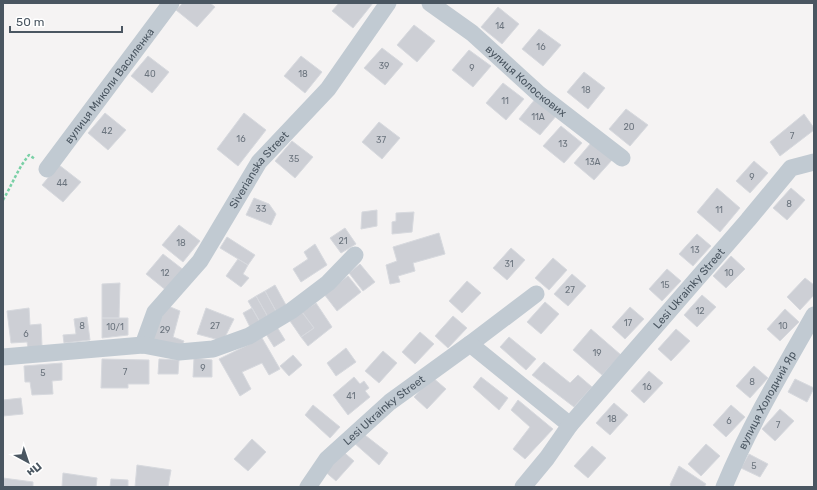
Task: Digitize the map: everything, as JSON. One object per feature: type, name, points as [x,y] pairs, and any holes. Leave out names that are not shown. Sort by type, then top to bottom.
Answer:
[{"type":"street","name":"вулиця Миколи Василенка","points":[[47,169],[171,3]]},
{"type":"street","name":"Siverianska Street","points":[[143,345],[155,312],[200,261],[259,162],[328,89],[388,3]]},
{"type":"street","name":"вулиця Колоскових","points":[[430,3],[472,33],[539,94],[622,158]]},
{"type":"street","name":"Lesi Ukrainky Street","points":[[523,487],[547,458],[570,425],[743,226],[791,168],[814,162]]},
{"type":"street","points":[[3,357],[143,345],[179,352],[213,349],[249,336],[291,311],[328,283],[355,255]]},
{"type":"street","name":"Lesi Ukrainky Street","points":[[308,487],[327,459],[390,402],[536,294]]},
{"type":"street","name":"вулиця Холодний Яр","points":[[724,487],[735,462],[775,384],[814,315]]},
{"type":"street","points":[[470,344],[570,425]]},
{"type":"path","points":[[3,200],[16,177],[21,164],[29,155],[47,169]]},
{"type":"building","points":[[183,3],[210,3],[215,7],[197,27],[176,10]]},
{"type":"building","points":[[339,3],[373,3],[353,28],[332,11]]},
{"type":"building","points":[[498,7],[519,24],[502,44],[481,27]]},
{"type":"building","points":[[414,25],[435,41],[417,62],[397,45]]},
{"type":"building","points":[[539,29],[561,45],[543,66],[522,49]]},
{"type":"building","points":[[382,48],[403,64],[385,85],[364,68]]},
{"type":"building","points":[[469,50],[491,66],[473,87],[452,70]]},
{"type":"building","points":[[148,56],[169,72],[152,93],[131,76]]},
{"type":"building","points":[[301,56],[322,72],[305,93],[284,76]]},
{"type":"building","points":[[584,72],[605,88],[588,109],[567,92]]},
{"type":"building","points":[[503,83],[524,99],[506,120],[486,103]]},
{"type":"building","points":[[536,98],[557,115],[540,135],[519,119]]},
{"type":"building","points":[[626,109],[648,125],[630,146],[609,129]]},
{"type":"building","points":[[105,113],[126,130],[108,150],[88,133]]},
{"type":"building","points":[[244,113],[266,130],[238,166],[217,149]]},
{"type":"building","points":[[804,114],[814,130],[780,156],[770,142]]},
{"type":"building","points":[[379,122],[400,138],[382,159],[362,142]]},
{"type":"building","points":[[561,126],[582,143],[564,163],[543,146]]},
{"type":"building","points":[[292,141],[313,157],[295,178],[275,161]]},
{"type":"building","points":[[591,143],[612,160],[594,180],[574,163]]},
{"type":"building","points":[[754,161],[768,173],[750,193],[736,181]]},
{"type":"building","points":[[59,165],[81,182],[63,202],[42,185]]},
{"type":"building","points":[[717,188],[740,208],[720,232],[697,212]]},
{"type":"building","points":[[791,188],[805,200],[787,220],[773,208]]},
{"type":"building","points":[[254,198],[269,204],[276,214],[271,225],[246,215]]},
{"type":"building","points":[[377,210],[377,226],[361,229],[362,212]]},
{"type":"building","points":[[414,212],[412,232],[392,234],[392,222],[396,221],[396,213]]},
{"type":"building","points":[[179,225],[200,241],[183,262],[162,245]]},
{"type":"building","points":[[345,228],[356,244],[341,253],[330,238]]},
{"type":"building","points":[[439,233],[445,254],[413,263],[415,271],[398,276],[400,282],[390,284],[386,265],[397,261],[393,247]]},
{"type":"building","points":[[697,234],[711,246],[693,266],[679,254]]},
{"type":"building","points":[[227,237],[255,255],[248,265],[220,248]]},
{"type":"building","points":[[315,244],[327,265],[301,282],[293,269],[308,259],[304,252]]},
{"type":"building","points":[[511,248],[525,260],[507,280],[493,268]]},
{"type":"building","points":[[163,254],[185,271],[167,291],[146,274]]},
{"type":"building","points":[[731,256],[745,269],[726,288],[713,276]]},
{"type":"building","points":[[553,258],[567,270],[549,290],[535,278]]},
{"type":"building","points":[[238,259],[248,265],[243,274],[249,278],[241,287],[226,276]]},
{"type":"building","points":[[360,264],[375,282],[363,291],[349,273]]},
{"type":"building","points":[[667,269],[681,281],[662,301],[649,289]]},
{"type":"building","points":[[572,274],[586,286],[568,306],[554,294]]},
{"type":"building","points":[[348,276],[361,292],[337,311],[324,294]]},
{"type":"building","points":[[805,278],[814,285],[814,295],[800,310],[787,297]]},
{"type":"building","points":[[467,281],[481,293],[462,313],[449,301]]},
{"type":"building","points":[[120,283],[119,318],[102,318],[102,284]]},
{"type":"building","points":[[275,285],[286,305],[276,311],[265,291]]},
{"type":"building","points":[[265,291],[277,313],[268,317],[256,296]]},
{"type":"building","points":[[702,295],[716,307],[697,327],[684,315]]},
{"type":"building","points":[[256,296],[268,317],[260,322],[248,301]]},
{"type":"building","points":[[545,302],[559,314],[541,334],[527,322]]},
{"type":"building","points":[[316,303],[332,327],[308,346],[301,337],[314,328],[302,312]]},
{"type":"building","points":[[168,306],[180,311],[173,337],[184,341],[181,347],[152,341],[158,323]]},
{"type":"building","points":[[630,307],[644,319],[625,339],[612,327]]},
{"type":"building","points":[[29,308],[30,325],[41,324],[42,346],[28,348],[27,342],[11,343],[7,311]]},
{"type":"building","points":[[206,308],[234,319],[223,341],[197,334]]},
{"type":"building","points":[[252,308],[260,322],[250,327],[243,313]]},
{"type":"building","points":[[785,309],[799,322],[780,341],[767,329]]},
{"type":"building","points":[[302,312],[314,328],[301,337],[290,321]]},
{"type":"building","points":[[453,316],[467,328],[448,348],[435,336]]},
{"type":"building","points":[[87,317],[90,340],[64,343],[63,335],[76,334],[74,319]]},
{"type":"building","points":[[102,318],[128,318],[128,335],[102,338]]},
{"type":"building","points":[[277,327],[285,340],[274,347],[266,334]]},
{"type":"building","points":[[591,329],[621,355],[602,375],[573,350]]},
{"type":"building","points":[[676,329],[690,341],[671,361],[658,349]]},
{"type":"building","points":[[420,332],[434,344],[415,364],[402,352]]},
{"type":"building","points":[[509,337],[536,359],[526,370],[500,347]]},
{"type":"building","points":[[262,338],[280,369],[269,375],[262,363],[242,372],[251,389],[240,396],[219,359]]},
{"type":"building","points":[[346,348],[356,362],[336,376],[327,363]]},
{"type":"building","points":[[383,351],[397,363],[379,383],[365,371]]},
{"type":"building","points":[[293,355],[302,365],[289,376],[280,366]]},
{"type":"building","points":[[194,358],[212,360],[212,377],[193,377]]},
{"type":"building","points":[[102,359],[149,360],[149,384],[128,384],[128,388],[101,388]]},
{"type":"building","points":[[159,359],[179,360],[178,374],[158,374]]},
{"type":"building","points":[[544,362],[570,383],[578,375],[592,387],[574,407],[532,375]]},
{"type":"building","points":[[62,363],[62,380],[52,381],[53,394],[32,395],[30,382],[25,382],[24,366]]},
{"type":"building","points":[[754,366],[768,378],[750,398],[736,386]]},
{"type":"building","points":[[649,371],[663,383],[644,403],[631,391]]},
{"type":"building","points":[[354,377],[360,384],[364,381],[369,388],[365,391],[370,397],[348,415],[333,395]]},
{"type":"building","points":[[432,377],[446,389],[427,409],[414,397]]},
{"type":"building","points":[[481,377],[508,398],[499,410],[473,387]]},
{"type":"building","points":[[795,379],[814,388],[807,402],[788,392]]},
{"type":"building","points":[[21,398],[23,414],[3,416],[3,400]]},
{"type":"building","points":[[518,400],[553,429],[525,459],[513,449],[530,427],[511,410]]},
{"type":"building","points":[[614,403],[628,415],[610,435],[596,423]]},
{"type":"building","points":[[313,405],[340,427],[330,438],[305,415]]},
{"type":"building","points":[[731,405],[745,417],[726,437],[713,425]]},
{"type":"building","points":[[780,409],[794,421],[775,441],[762,429]]},
{"type":"building","points":[[361,432],[388,453],[379,465],[353,442]]},
{"type":"building","points":[[252,439],[266,452],[248,471],[234,459]]},
{"type":"building","points":[[706,444],[720,456],[701,476],[688,464]]},
{"type":"building","points":[[592,446],[606,458],[588,478],[574,466]]},
{"type":"building","points":[[340,449],[354,461],[336,481],[322,469]]},
{"type":"building","points":[[749,454],[768,464],[760,477],[741,468]]},
{"type":"building","points":[[137,465],[171,470],[168,487],[135,487]]},
{"type":"building","points":[[679,466],[706,484],[704,487],[672,487],[670,485]]},
{"type":"building","points":[[63,473],[97,478],[96,487],[62,487]]},
{"type":"building","points":[[3,478],[33,482],[33,487],[3,487]]},
{"type":"building","points":[[111,479],[128,480],[128,487],[110,487]]}]
